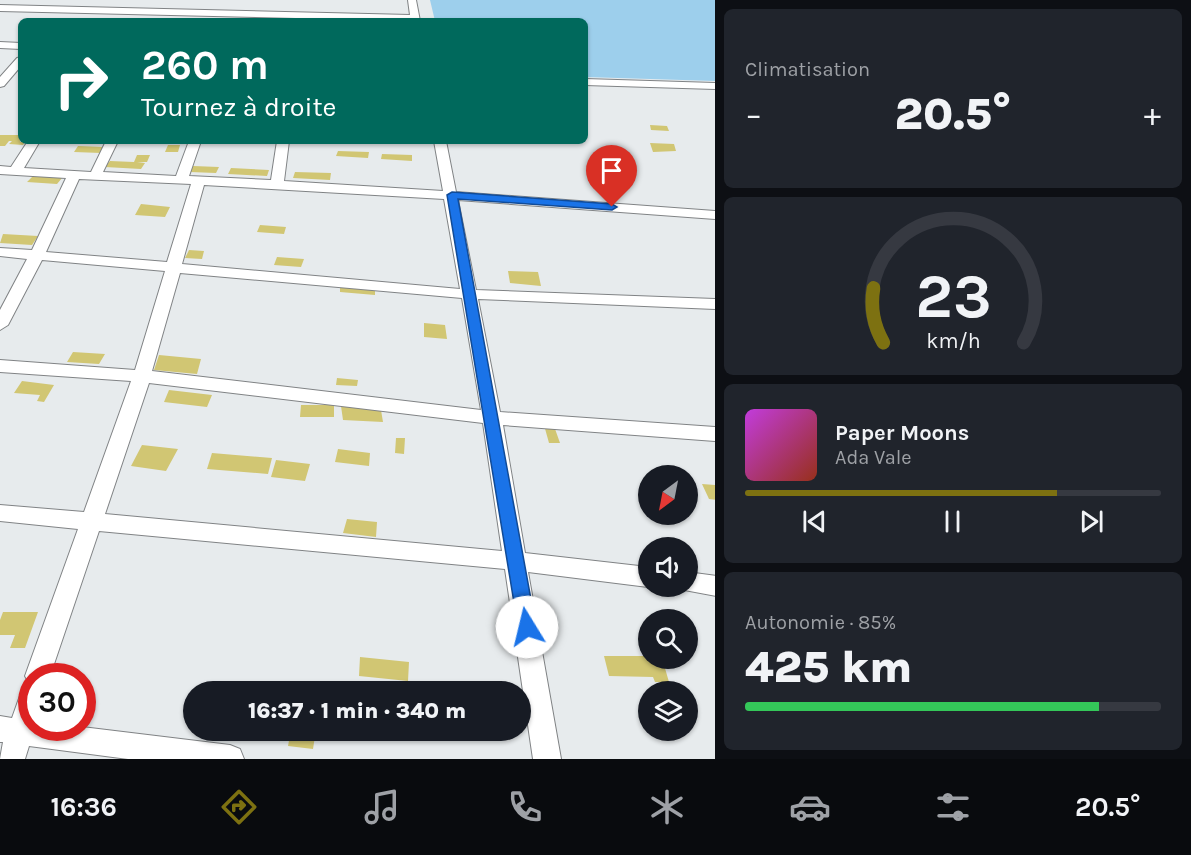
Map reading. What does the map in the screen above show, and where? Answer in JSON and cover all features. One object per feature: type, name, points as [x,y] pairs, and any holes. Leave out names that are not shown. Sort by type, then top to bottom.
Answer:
[{"type":"street","points":[[2,10],[14,0]]},
{"type":"street","points":[[56,18],[72,0]]},
{"type":"street","points":[[117,18],[128,0]]},
{"type":"street","points":[[174,18],[183,0]]},
{"type":"street","points":[[412,0],[415,18]]},
{"type":"street","points":[[236,17],[240,2]]},
{"type":"street","points":[[2,10],[178,11],[236,17],[326,18]]},
{"type":"street","points":[[0,45],[18,46]]},
{"type":"street","points":[[0,84],[18,63]]},
{"type":"street","points":[[588,82],[715,86]]},
{"type":"street","points":[[15,171],[32,144]]},
{"type":"street","points":[[95,176],[111,144]]},
{"type":"street","points":[[43,663],[142,376],[174,266],[195,144]]},
{"type":"street","points":[[277,184],[283,144]]},
{"type":"street","points":[[441,144],[492,418],[548,759]]},
{"type":"street","points":[[0,170],[277,184],[715,215]]},
{"type":"street","points":[[0,326],[37,255],[74,175]]},
{"type":"street","points":[[0,252],[468,294],[715,304]]},
{"type":"street","points":[[0,366],[142,376],[492,418],[715,434]]},
{"type":"street","points":[[0,513],[516,561],[638,577]]},
{"type":"street","points":[[698,584],[715,586]]},
{"type":"street","points":[[11,759],[10,730],[230,759]]},
{"type":"shaded area","points":[[430,0],[715,0],[715,81],[588,77],[588,18],[434,18]]},
{"type":"building","points":[[650,125],[667,126],[669,131],[651,130]]},
{"type":"building","points":[[0,135],[18,135],[18,144],[24,144],[23,145],[9,144],[12,141],[9,141],[5,146],[0,146]]},
{"type":"building","points":[[650,143],[674,144],[676,151],[653,152]]},
{"type":"building","points":[[168,145],[180,145],[178,152],[165,152]]},
{"type":"building","points":[[78,146],[104,147],[101,153],[74,152]]},
{"type":"building","points":[[338,151],[369,152],[368,158],[336,156]]},
{"type":"building","points":[[382,154],[412,155],[412,161],[381,159]]},
{"type":"building","points":[[137,155],[150,155],[147,162],[137,162],[145,163],[141,169],[105,167],[110,161],[134,162]]},
{"type":"building","points":[[193,166],[219,167],[216,173],[190,172]]},
{"type":"building","points":[[231,168],[269,170],[267,176],[228,174]]},
{"type":"building","points":[[295,172],[331,173],[330,180],[293,178]]},
{"type":"building","points":[[33,176],[62,178],[57,184],[27,182]]},
{"type":"building","points":[[141,204],[170,207],[165,217],[135,215]]},
{"type":"building","points":[[260,225],[286,227],[284,234],[257,232]]},
{"type":"building","points":[[3,234],[38,236],[32,245],[0,243]]},
{"type":"building","points":[[189,250],[204,251],[202,259],[185,258]]},
{"type":"building","points":[[277,257],[304,259],[301,267],[274,265]]},
{"type":"building","points":[[508,271],[538,272],[541,286],[510,283]]},
{"type":"building","points":[[340,285],[375,286],[375,295],[340,292]]},
{"type":"building","points":[[424,323],[445,325],[447,339],[424,337]]},
{"type":"building","points":[[73,352],[105,354],[99,364],[67,362]]},
{"type":"building","points":[[159,355],[201,359],[197,374],[154,370]]},
{"type":"building","points":[[337,378],[358,380],[357,386],[336,385]]},
{"type":"building","points":[[22,381],[54,385],[44,402],[37,401],[40,395],[14,393]]},
{"type":"building","points":[[169,390],[212,395],[207,407],[164,402]]},
{"type":"building","points":[[301,405],[334,405],[334,417],[300,417]]},
{"type":"building","points":[[341,406],[381,410],[383,422],[343,420]]},
{"type":"building","points":[[544,425],[554,426],[560,443],[549,443]]},
{"type":"building","points":[[396,438],[405,438],[404,454],[395,453]]},
{"type":"building","points":[[142,445],[178,449],[166,471],[131,466]]},
{"type":"building","points":[[338,449],[370,453],[369,466],[335,462]]},
{"type":"building","points":[[212,453],[272,458],[268,474],[207,469]]},
{"type":"building","points":[[276,460],[310,464],[305,481],[271,477]]},
{"type":"building","points":[[702,484],[715,485],[715,500],[709,499]]},
{"type":"building","points":[[347,519],[377,522],[376,537],[343,533]]},
{"type":"building","points":[[3,612],[38,612],[25,648],[10,648],[15,635],[0,635],[0,620]]},
{"type":"building","points":[[604,656],[638,656],[638,669],[665,669],[669,681],[655,681],[653,677],[609,676]]},
{"type":"building","points":[[360,657],[409,662],[408,681],[359,676]]},
{"type":"building","points":[[289,741],[314,741],[313,749],[288,746]]},
{"type":"route","points":[[527,627],[452,195],[612,207]]}]
